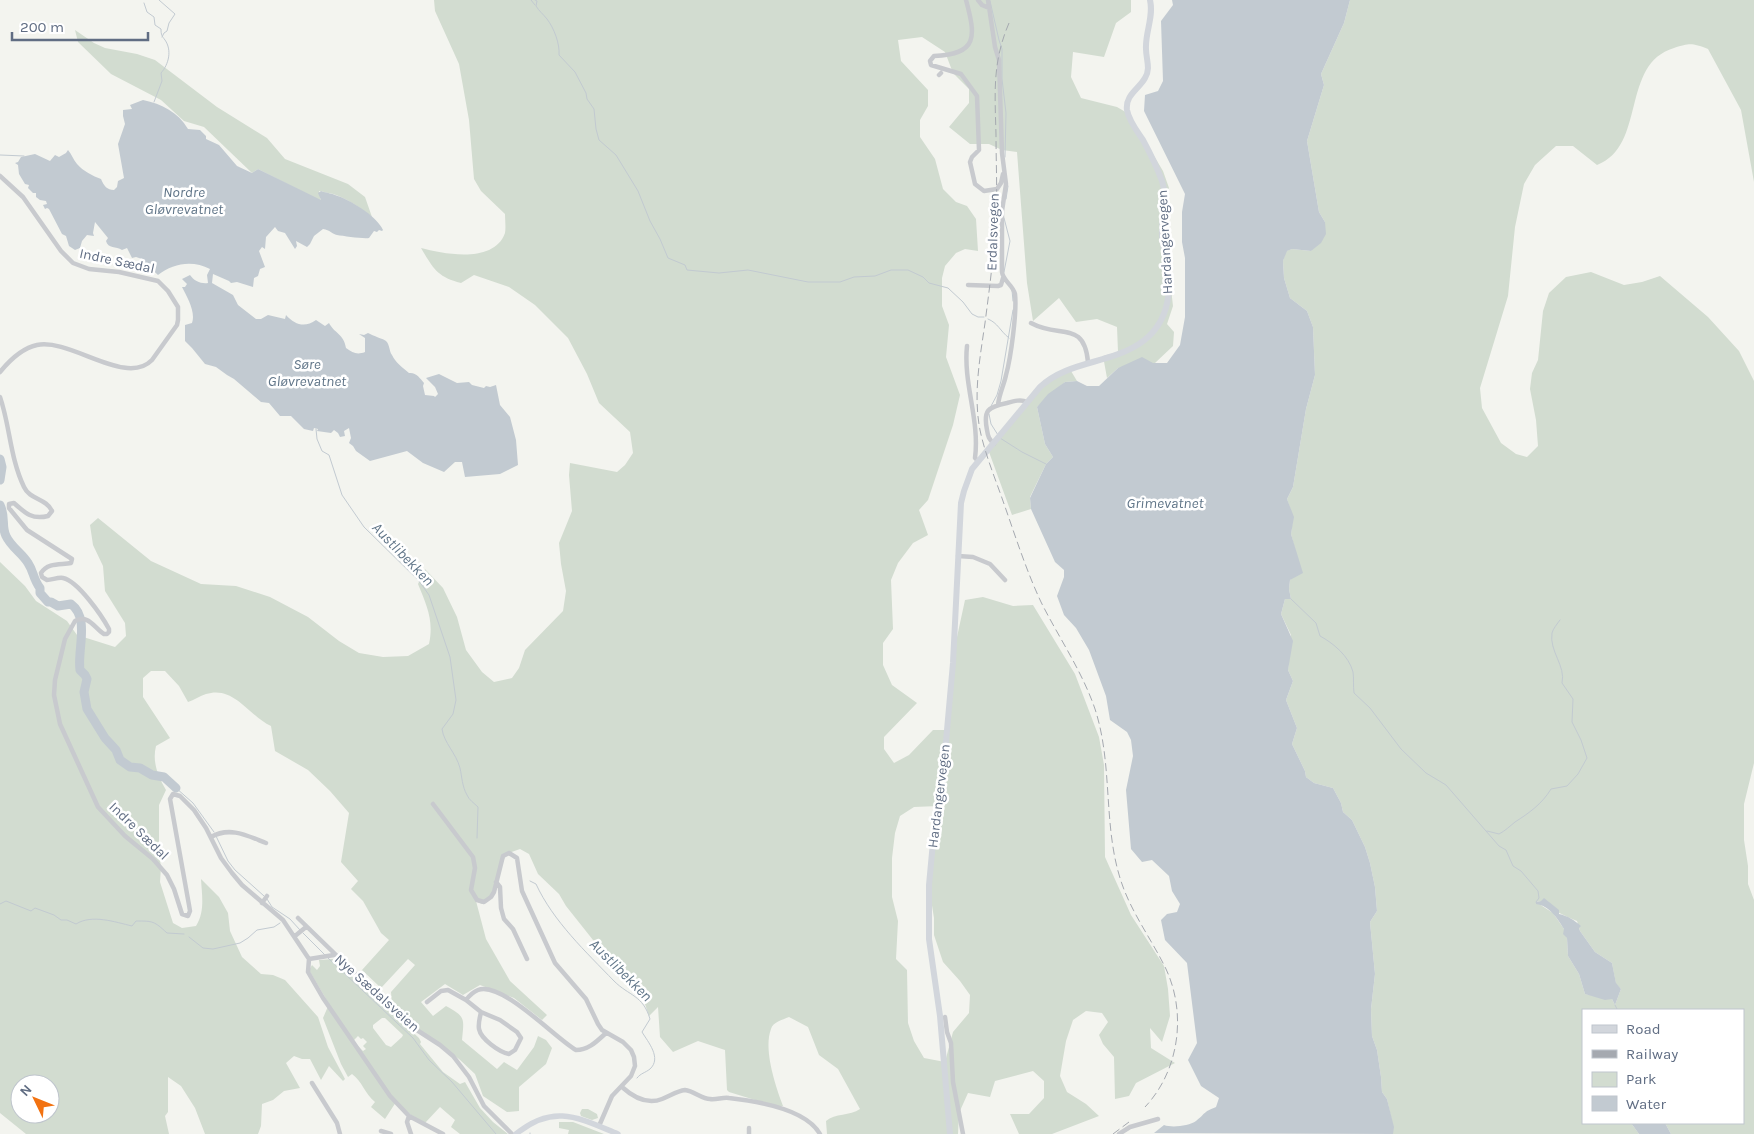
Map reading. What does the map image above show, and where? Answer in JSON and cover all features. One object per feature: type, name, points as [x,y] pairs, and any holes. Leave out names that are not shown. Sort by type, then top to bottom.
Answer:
[{"type":"main road","name":"Hardangervegen","points":[[950,1134],[940,1016],[929,939],[929,885],[943,775],[953,664],[960,515],[964,491],[972,469],[978,461],[1040,387],[1051,377],[1066,369],[1121,352],[1144,341],[1158,327],[1164,314],[1168,298],[1169,275],[1162,229],[1165,202],[1164,188],[1151,154],[1131,120],[1127,106],[1132,94],[1148,73],[1146,44],[1151,16],[1150,0]]},
{"type":"main road","points":[[516,1134],[530,1125],[552,1117],[574,1116],[618,1134]]},
{"type":"street","name":"Erdalsvegen","points":[[966,0],[973,31],[971,43],[966,48],[949,55],[934,56],[930,61],[931,65],[961,74],[977,96],[979,150],[970,162],[975,184],[984,191],[997,189],[1000,186],[1004,173]]},
{"type":"street","points":[[978,0],[982,5],[989,8]]},
{"type":"street","name":"Erdalsvegen","points":[[988,0],[999,60],[1006,184],[1002,211],[1001,268],[1003,278],[1014,291],[1015,313],[1007,373],[993,407],[985,415],[984,421],[987,437],[998,439]]},
{"type":"street","name":"Indre Sædal","points":[[0,176],[23,197],[67,259],[82,267],[119,272],[160,282],[175,299],[179,314],[177,325],[152,360],[141,368],[121,368],[64,348],[42,344],[22,351],[0,372]]},
{"type":"street","points":[[968,285],[998,286],[1001,285],[1003,278]]},
{"type":"street","points":[[1031,323],[1047,330],[1067,332],[1079,336],[1084,343],[1088,362]]},
{"type":"street","points":[[967,346],[965,363],[975,418],[976,458],[978,461]]},
{"type":"street","name":"Indre Sædal","points":[[0,397],[17,467],[24,487],[31,496],[47,504],[52,511],[48,516],[37,518],[27,514],[14,503],[9,504],[9,508],[27,530],[72,559],[69,564],[47,567],[41,573],[42,577],[47,580],[62,578],[68,580],[96,610],[109,629],[109,632],[106,634],[101,632],[90,621],[81,619],[75,621],[65,639],[55,680],[54,695],[60,724],[98,807],[125,836],[153,859],[168,875],[182,914],[188,916],[190,911],[170,800],[171,795],[177,794],[187,803],[214,836],[221,858],[242,885],[264,899],[283,920],[301,931],[302,951],[309,959],[308,972],[323,998],[397,1106],[409,1116],[443,1134]]},
{"type":"street","points":[[993,407],[1019,400],[1027,402]]},
{"type":"street","points":[[958,556],[972,557],[990,564],[1005,580]]},
{"type":"street","points":[[433,804],[473,857],[475,868],[471,890],[474,898],[480,902],[488,900],[494,892],[503,856],[513,854],[518,860],[522,891],[555,963],[586,999],[598,1024],[606,1033],[623,1042],[631,1050],[634,1057],[634,1071],[628,1081],[609,1100],[599,1126]]},
{"type":"street","points":[[214,836],[235,832],[266,843]]},
{"type":"street","points":[[496,882],[500,887],[501,908],[504,919],[513,929],[527,959]]},
{"type":"street","name":"Nye Sædalsveien","points":[[298,918],[301,931],[332,955],[406,1023],[454,1056],[464,1068],[484,1106],[512,1134]]},
{"type":"street","points":[[309,959],[332,955]]},
{"type":"street","points":[[466,1000],[476,990],[483,989],[510,999],[576,1050],[590,1046],[606,1033]]},
{"type":"street","points":[[428,1002],[445,990],[466,1000],[481,1012],[500,1020],[520,1035],[521,1041],[512,1053],[502,1052],[481,1033],[479,1024],[481,1012]]},
{"type":"street","points":[[945,1016],[952,1048],[953,1082],[963,1134]]},
{"type":"street","points":[[943,1049],[952,1048]]},
{"type":"street","points":[[312,1083],[337,1124],[340,1134]]},
{"type":"street","points":[[622,1087],[632,1095],[654,1102],[685,1090],[708,1099],[730,1098],[781,1109],[796,1114],[820,1134]]},
{"type":"street","points":[[409,1116],[407,1122],[411,1134]]},
{"type":"street","points":[[1119,1134],[1130,1127],[1158,1119]]},
{"type":"street","points":[[749,1128],[749,1134]]},
{"type":"street","points":[[381,1132],[390,1134]]},
{"type":"green space","points":[[434,0],[1131,0],[1131,12],[1116,23],[1104,57],[1073,52],[1071,77],[1081,98],[1117,107],[1129,114],[1163,171],[1169,188],[1166,244],[1173,306],[1167,324],[1174,332],[1173,346],[1155,363],[1118,368],[1107,378],[1103,356],[1118,352],[1117,327],[1097,319],[1076,322],[1059,298],[1033,321],[1027,283],[1017,152],[1002,150],[989,144],[970,144],[949,127],[969,103],[969,89],[953,73],[945,52],[922,37],[898,40],[901,61],[928,90],[928,106],[920,120],[920,137],[935,159],[943,189],[956,202],[967,206],[976,219],[978,251],[965,249],[956,253],[945,266],[942,278],[942,306],[949,325],[946,357],[960,395],[953,425],[928,500],[919,510],[928,535],[913,543],[898,563],[891,580],[893,629],[883,643],[883,665],[892,685],[917,703],[884,737],[884,749],[894,763],[909,755],[933,730],[947,730],[957,637],[965,600],[983,597],[1013,606],[1033,605],[1075,674],[1099,737],[1104,765],[1105,857],[1131,915],[1164,966],[1168,989],[1170,1016],[1162,1042],[1150,1028],[1151,1048],[1175,1063],[1136,1083],[1129,1096],[1115,1099],[1114,1057],[1103,1044],[1099,1035],[1108,1022],[1102,1013],[1086,1011],[1073,1020],[1066,1041],[1060,1076],[1067,1092],[1086,1104],[1099,1116],[1052,1134],[1019,1134],[1010,1114],[1029,1114],[1044,1098],[1044,1081],[1033,1071],[995,1081],[990,1097],[968,1093],[959,1113],[958,1134],[827,1134],[826,1121],[860,1109],[838,1069],[819,1055],[808,1027],[789,1017],[778,1021],[774,1025],[769,1038],[771,1068],[783,1106],[775,1106],[729,1092],[727,1090],[725,1050],[698,1041],[673,1052],[660,1037],[658,1007],[649,1016],[643,998],[593,940],[566,906],[559,894],[538,874],[529,854],[520,849],[506,854],[490,898],[482,904],[476,901],[486,939],[510,981],[547,1015],[542,1020],[514,998],[480,985],[463,995],[445,984],[421,1002],[433,1016],[446,1006],[457,1013],[463,1022],[462,1040],[497,1069],[504,1062],[517,1070],[534,1047],[538,1036],[546,1040],[552,1048],[546,1064],[519,1087],[519,1111],[507,1112],[483,1096],[475,1074],[459,1059],[397,1013],[392,1004],[391,992],[415,965],[408,959],[381,988],[362,970],[389,940],[381,933],[363,901],[351,889],[358,881],[341,862],[349,813],[308,770],[275,751],[271,726],[241,703],[225,694],[216,692],[206,694],[188,702],[179,686],[165,671],[151,671],[143,678],[143,697],[170,738],[156,746],[155,763],[166,790],[159,805],[160,882],[173,923],[182,928],[196,926],[202,909],[201,879],[219,897],[228,913],[230,931],[242,957],[261,974],[273,975],[285,980],[318,1017],[328,1047],[345,1079],[343,1081],[329,1066],[321,1080],[310,1059],[294,1056],[286,1063],[300,1088],[284,1091],[273,1100],[262,1104],[261,1126],[258,1134],[205,1134],[195,1108],[181,1086],[168,1077],[168,1112],[165,1116],[169,1134],[26,1134],[14,1124],[60,1124],[60,1074],[10,1074],[10,1121],[0,1113],[0,562],[25,586],[36,601],[67,621],[77,635],[115,647],[126,636],[125,623],[105,591],[103,566],[93,545],[90,525],[98,518],[151,561],[201,584],[236,586],[270,597],[308,617],[339,641],[359,653],[383,657],[408,656],[429,644],[430,621],[418,584],[425,569],[443,588],[457,617],[466,650],[482,672],[494,682],[512,678],[519,668],[525,650],[563,611],[566,591],[559,543],[572,511],[570,463],[617,472],[625,465],[633,453],[630,432],[599,403],[587,374],[568,338],[535,305],[509,287],[474,275],[461,283],[446,278],[437,271],[421,248],[442,253],[480,253],[499,243],[505,233],[505,214],[481,191],[474,179],[469,120],[459,64],[435,11]],"holes":[[[938,806],[930,893],[934,918],[934,935],[943,962],[970,995],[969,1013],[953,1032],[945,1062],[924,1058],[914,1041],[908,1023],[907,970],[896,959],[898,921],[892,897],[892,858],[895,833],[900,816],[914,807]]]},
{"type":"green space","points":[[1350,0],[1754,0],[1754,182],[1741,110],[1708,49],[1688,45],[1674,48],[1657,57],[1646,70],[1623,141],[1612,155],[1597,165],[1573,146],[1556,146],[1535,165],[1524,184],[1515,227],[1508,296],[1480,388],[1482,408],[1501,443],[1516,454],[1527,457],[1538,446],[1536,420],[1530,389],[1532,373],[1538,360],[1543,311],[1549,293],[1566,277],[1591,272],[1624,285],[1660,276],[1708,317],[1739,351],[1754,381],[1754,763],[1744,804],[1744,840],[1748,866],[1748,884],[1754,900],[1754,1134],[1671,1134],[1666,1124],[1744,1124],[1744,1009],[1582,1009],[1582,1124],[1632,1124],[1639,1134],[1393,1134],[1387,1099],[1382,1092],[1377,1050],[1372,1036],[1371,1009],[1375,974],[1370,922],[1377,911],[1370,863],[1365,847],[1352,820],[1343,812],[1341,803],[1333,788],[1314,783],[1306,777],[1292,744],[1297,728],[1286,700],[1293,681],[1288,670],[1291,635],[1281,614],[1285,599],[1291,599],[1289,589],[1290,580],[1294,576],[1296,553],[1291,534],[1293,517],[1287,499],[1293,487],[1306,409],[1315,375],[1313,327],[1307,311],[1290,298],[1284,278],[1283,261],[1286,251],[1292,249],[1311,251],[1325,222],[1319,212],[1307,141],[1324,85],[1321,74],[1344,23]],"holes":[[[1541,901],[1577,921],[1580,931],[1595,952],[1612,963],[1616,984],[1621,989],[1615,1005],[1612,999],[1585,994],[1579,974],[1568,956],[1567,938],[1564,929],[1553,913],[1536,902]]]},
{"type":"green space","points":[[75,30],[105,48],[137,54],[155,60],[217,107],[267,138],[285,159],[348,184],[365,197],[372,217],[346,199],[336,195],[319,191],[321,201],[258,169],[252,173],[204,127],[184,121],[161,100],[111,74],[78,42]]},
{"type":"green space","points":[[1071,371],[1077,381],[1065,382],[1037,407],[1045,444],[1053,457],[1046,464],[1030,497],[1031,509],[1012,515],[989,452],[1041,389],[1055,378]]},
{"type":"green space","points":[[333,959],[419,1038],[420,1044],[443,1072],[460,1084],[465,1082],[480,1108],[508,1134],[460,1134],[451,1127],[455,1120],[440,1107],[425,1123],[411,1115],[396,1102],[385,1119],[371,1107],[375,1102],[352,1074],[348,1077],[323,1018],[329,1004],[309,970],[312,965],[317,970],[320,966],[319,960]],"holes":[[[382,1018],[385,1018],[403,1035],[391,1047],[386,1045],[373,1028],[373,1025]],[[358,1036],[367,1042],[363,1046],[366,1049],[363,1051],[353,1041]]]},
{"type":"green space","points":[[582,1109],[588,1109],[597,1114],[598,1118],[592,1120],[581,1116]]},
{"type":"green space","points":[[559,1122],[573,1122],[604,1134],[568,1134],[569,1130],[559,1128]]},
{"type":"water","name":"Grimevatnet","points":[[1172,0],[1350,0],[1344,23],[1321,74],[1324,85],[1307,141],[1319,212],[1325,222],[1326,234],[1321,243],[1311,251],[1292,249],[1287,251],[1283,261],[1284,278],[1290,298],[1307,311],[1313,327],[1315,375],[1306,409],[1293,487],[1287,499],[1294,517],[1291,534],[1303,573],[1290,580],[1291,599],[1285,599],[1281,614],[1293,641],[1288,670],[1293,681],[1286,700],[1297,728],[1292,744],[1306,777],[1314,783],[1333,788],[1341,803],[1343,812],[1352,820],[1365,847],[1370,863],[1377,911],[1370,922],[1375,974],[1371,1009],[1372,1036],[1377,1050],[1382,1092],[1387,1099],[1394,1127],[1393,1134],[1154,1133],[1164,1125],[1176,1126],[1193,1123],[1216,1107],[1219,1098],[1201,1086],[1188,1060],[1197,1043],[1187,963],[1165,940],[1161,920],[1167,914],[1177,912],[1180,904],[1172,891],[1169,876],[1152,860],[1142,862],[1131,849],[1126,790],[1133,756],[1131,740],[1127,732],[1110,720],[1106,696],[1089,650],[1076,628],[1064,615],[1057,596],[1064,577],[1064,570],[1055,562],[1031,509],[1030,498],[1046,464],[1053,457],[1045,444],[1037,407],[1048,394],[1065,382],[1077,381],[1087,386],[1099,386],[1118,368],[1142,357],[1153,363],[1167,363],[1180,345],[1185,317],[1185,258],[1182,242],[1182,212],[1185,194],[1144,111],[1145,95],[1158,91],[1163,81],[1161,21],[1173,5]]},
{"type":"water","points":[[143,100],[157,104],[174,113],[188,129],[200,130],[206,136],[206,139],[219,145],[237,166],[252,173],[258,169],[321,200],[318,193],[321,191],[341,197],[369,214],[383,230],[374,231],[369,238],[366,238],[337,235],[323,229],[314,236],[307,247],[296,241],[297,246],[295,249],[285,233],[278,231],[275,227],[266,237],[265,249],[262,247],[259,251],[265,267],[260,269],[258,276],[254,278],[253,287],[237,282],[231,283],[213,274],[212,283],[233,295],[238,305],[256,319],[261,319],[268,315],[285,319],[286,315],[293,321],[304,325],[316,320],[325,326],[329,323],[341,337],[346,348],[355,353],[365,352],[365,338],[359,334],[364,335],[368,333],[385,340],[393,358],[409,373],[414,373],[418,376],[424,383],[425,395],[435,397],[438,394],[435,387],[426,378],[439,374],[457,383],[469,382],[472,385],[484,388],[496,385],[500,405],[510,417],[516,440],[518,465],[500,474],[465,477],[462,462],[455,462],[444,472],[423,463],[407,451],[370,461],[356,451],[349,443],[351,438],[349,428],[344,431],[345,436],[340,437],[334,430],[331,433],[317,431],[318,429],[314,428],[313,431],[304,429],[291,416],[280,416],[269,403],[261,402],[234,379],[216,367],[205,364],[185,341],[185,325],[192,323],[193,314],[182,287],[185,287],[187,284],[182,279],[190,275],[198,282],[208,283],[207,275],[210,269],[197,264],[183,264],[170,268],[158,275],[145,263],[145,260],[136,257],[132,258],[127,248],[122,250],[107,244],[108,238],[95,222],[94,236],[87,235],[82,241],[80,248],[75,250],[69,246],[66,236],[62,234],[49,209],[45,209],[43,205],[47,204],[46,201],[40,200],[36,197],[36,193],[33,193],[28,188],[29,185],[25,184],[19,174],[18,165],[15,163],[21,157],[35,154],[50,161],[55,155],[59,157],[68,150],[79,167],[101,179],[105,186],[114,190],[117,187],[118,181],[124,178],[118,144],[125,124],[123,110],[132,109],[130,105]]},
{"type":"water","points":[[1544,898],[1559,910],[1559,914],[1571,918],[1581,926],[1579,928],[1580,931],[1595,952],[1612,963],[1616,983],[1621,989],[1615,1005],[1612,999],[1605,1000],[1585,994],[1579,974],[1568,956],[1567,938],[1563,934],[1564,929],[1549,910],[1536,904],[1536,902]]},
{"type":"water","points":[[1632,1124],[1666,1124],[1671,1134],[1639,1134]]},
{"type":"waterway","points":[[159,0],[175,14],[162,37]]},
{"type":"waterway","points":[[531,0],[535,5]]},
{"type":"waterway","points":[[535,0],[537,1],[536,6],[554,31],[559,46],[559,55],[575,72],[586,93],[587,99],[594,109],[599,140],[616,155],[638,191],[668,258],[685,265],[687,270],[719,273],[748,270],[808,282],[840,282],[854,277],[875,276],[891,270],[908,270],[923,277],[929,283],[948,288],[963,302],[972,314],[984,317]]},
{"type":"waterway","points":[[990,1],[1002,49],[1002,79],[1006,113],[1005,157]]},
{"type":"waterway","points":[[144,3],[147,12],[154,17],[155,25],[161,29],[169,52],[168,61],[161,73],[162,81],[154,102]]},
{"type":"waterway","points":[[0,155],[24,156]]},
{"type":"waterway","points":[[1006,199],[1008,186]]},
{"type":"waterway","points":[[1004,218],[1010,241],[1004,272]]},
{"type":"waterway","points":[[1012,290],[1013,301]]},
{"type":"waterway","points":[[990,408],[997,395],[1001,381],[1013,310]]},
{"type":"waterway","points":[[988,319],[1009,338]]},
{"type":"waterway","points":[[989,414],[991,424],[998,435]]},
{"type":"waterway","name":"Austlibekken","points":[[316,429],[317,439],[322,451],[329,455],[342,495],[364,527],[419,581],[429,595],[450,657],[456,700],[453,714],[442,729],[460,768],[465,792],[478,807],[477,838]]},
{"type":"waterway","points":[[1000,438],[1046,464]]},
{"type":"waterway","points":[[0,459],[2,467],[0,480]]},
{"type":"waterway","points":[[0,505],[6,536],[28,563],[40,588],[40,593],[48,602],[58,606],[71,604],[77,610],[80,617],[82,635],[80,670],[87,679],[84,692],[87,709],[105,738],[116,750],[120,760],[130,767],[140,768],[152,775],[164,777],[176,788]]},
{"type":"waterway","points":[[1291,599],[1316,623],[1320,636],[1330,642],[1344,655],[1353,672],[1354,693],[1370,708],[1401,749],[1426,773],[1446,785],[1499,846],[1506,850],[1513,866],[1521,871],[1538,891],[1539,898],[1536,902]]},
{"type":"waterway","points":[[1487,831],[1501,833],[1535,808],[1551,789],[1567,786],[1578,774],[1587,758],[1572,722],[1573,699],[1562,683],[1562,671],[1553,646],[1552,633],[1560,620]]},
{"type":"waterway","points":[[176,788],[193,803],[214,832]]},
{"type":"waterway","points":[[216,836],[228,861],[235,870],[264,896]]},
{"type":"waterway","name":"Austlibekken","points":[[530,881],[536,884],[551,911],[581,947],[614,981],[644,1005],[650,1019],[642,1032],[653,1050],[655,1060],[650,1069],[637,1078]]},
{"type":"waterway","points":[[267,899],[272,907],[290,919],[300,930]]},
{"type":"waterway","points":[[0,904],[6,901],[31,911],[35,908],[54,915],[61,920],[67,920],[76,924],[96,919],[132,926],[136,921],[146,921],[153,922],[167,933],[184,934]]},
{"type":"waterway","points":[[189,937],[203,948],[213,949],[240,943],[257,930],[274,927],[280,923]]},
{"type":"waterway","points":[[303,933],[325,955]]},
{"type":"waterway","points":[[328,958],[413,1038],[429,1060],[452,1082],[496,1134]]},
{"type":"waterway","points":[[1615,1005],[1617,1009]]},
{"type":"railway","points":[[1009,23],[997,65],[995,105],[996,220],[991,277],[978,376],[978,417],[987,457],[1030,578],[1084,681],[1095,709],[1101,730],[1111,836],[1120,878],[1129,902],[1166,969],[1173,986],[1178,1023],[1172,1059],[1166,1077],[1157,1093],[1145,1107]]},
{"type":"railway","points":[[1113,1134],[1129,1122]]},
{"type":"water label","name":"Nordre Gløvrevatnet","points":[[184,200]]},
{"type":"water label","name":"Søre Gløvrevatnet","points":[[307,372]]}]
